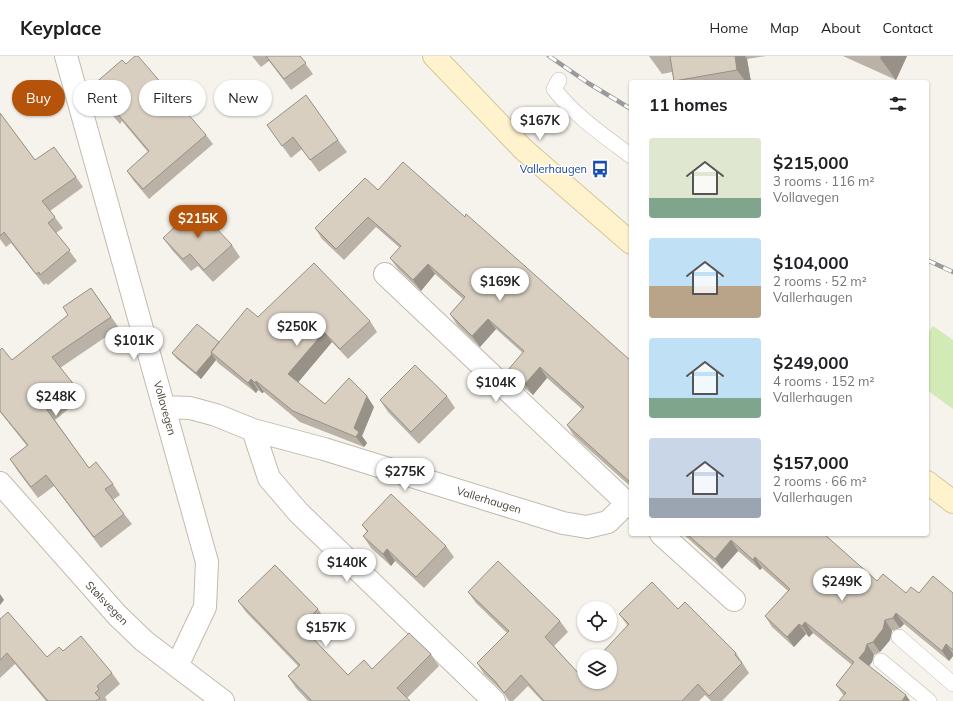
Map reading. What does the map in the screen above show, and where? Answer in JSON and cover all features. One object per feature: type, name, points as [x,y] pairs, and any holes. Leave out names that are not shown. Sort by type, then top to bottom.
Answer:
[{"type":"main road","points":[[434,56],[524,149],[629,241]]},
{"type":"main road","points":[[929,484],[953,502]]},
{"type":"street","name":"Vollavegen","points":[[66,56],[165,406],[207,562],[205,607],[177,666]]},
{"type":"street","name":"Vallerhaugen","points":[[165,406],[190,408],[216,415],[253,430],[324,449],[563,523],[587,527],[608,522],[629,505],[385,274]]},
{"type":"street","points":[[253,430],[269,478],[298,512],[494,701]]},
{"type":"street","name":"Stølsvegen","points":[[2,489],[116,615],[144,641],[223,701]]},
{"type":"street","points":[[663,536],[734,600]]},
{"type":"lane","points":[[559,80],[554,89],[563,101],[582,120],[629,155]]},
{"type":"lane","points":[[899,636],[953,684]]},
{"type":"lane","points":[[881,661],[929,701]]},
{"type":"green space","points":[[933,326],[953,340],[953,409],[929,391],[929,331]]},
{"type":"building","points":[[135,56],[138,56],[159,80],[139,80],[139,116],[190,116],[206,135],[143,189],[127,171],[149,151],[119,116],[131,116],[131,80],[99,80],[122,60],[126,64]]},
{"type":"building","points":[[266,56],[300,56],[306,63],[284,79]]},
{"type":"building","points":[[670,56],[735,56],[737,70],[674,80]]},
{"type":"building","points":[[306,95],[338,140],[310,160],[293,137],[282,146],[267,125]]},
{"type":"building","points":[[0,113],[35,160],[54,147],[76,177],[42,201],[55,217],[48,223],[70,250],[40,275],[39,272],[36,274],[4,232],[0,236]]},
{"type":"building","points":[[403,162],[465,217],[466,214],[629,359],[629,481],[567,425],[584,407],[540,367],[525,384],[508,370],[524,351],[488,319],[472,336],[450,314],[465,297],[428,264],[413,280],[390,258],[401,246],[368,217],[336,249],[315,228],[365,178],[378,190]]},
{"type":"building","points":[[196,207],[232,245],[204,270],[190,254],[183,259],[163,238]]},
{"type":"building","points":[[314,263],[370,321],[340,349],[324,332],[288,374],[325,404],[349,378],[367,396],[354,428],[359,432],[356,437],[293,411],[256,381],[255,383],[251,379],[248,383],[211,352],[247,308],[258,317]]},
{"type":"building","points":[[91,288],[111,317],[52,357],[75,386],[47,410],[89,468],[96,462],[113,484],[105,489],[124,514],[94,537],[46,475],[31,487],[10,459],[28,445],[0,411],[0,350],[2,348],[12,360],[68,315],[63,307]]},
{"type":"building","points":[[197,324],[219,342],[211,352],[212,354],[196,373],[172,353]]},
{"type":"building","points":[[415,365],[447,396],[411,432],[380,400]]},
{"type":"building","points":[[391,494],[446,546],[416,577],[387,549],[383,554],[363,536],[368,531],[362,525]]},
{"type":"building","points":[[689,536],[826,536],[877,581],[883,574],[906,593],[911,587],[919,593],[933,576],[953,593],[953,650],[946,644],[942,651],[896,613],[893,618],[885,620],[883,629],[873,642],[867,644],[865,651],[859,658],[906,695],[902,701],[839,701],[846,693],[836,685],[854,662],[805,622],[802,626],[799,624],[787,637],[765,616],[790,589],[755,557],[753,560],[731,540],[715,559]]},
{"type":"building","points":[[498,561],[560,621],[545,637],[577,672],[577,689],[617,689],[617,649],[606,649],[613,641],[617,641],[617,637],[629,624],[619,614],[652,582],[678,609],[685,602],[736,653],[735,655],[742,663],[709,696],[698,684],[682,701],[544,701],[521,675],[504,693],[495,681],[477,663],[509,631],[468,592]]},
{"type":"building","points":[[275,565],[318,609],[301,626],[348,675],[364,660],[372,669],[409,633],[431,654],[397,688],[410,701],[312,701],[288,676],[300,665],[238,601]]},
{"type":"building","points":[[8,612],[47,657],[59,647],[63,651],[81,636],[112,673],[97,686],[99,689],[95,693],[100,698],[96,701],[48,701],[7,653],[0,660],[0,619]]},
{"type":"railway","points":[[549,56],[588,83],[629,108]]},
{"type":"railway","points":[[929,261],[953,272]]},
{"type":"place","name":"Vallerhaugen","points":[[600,169]]}]
